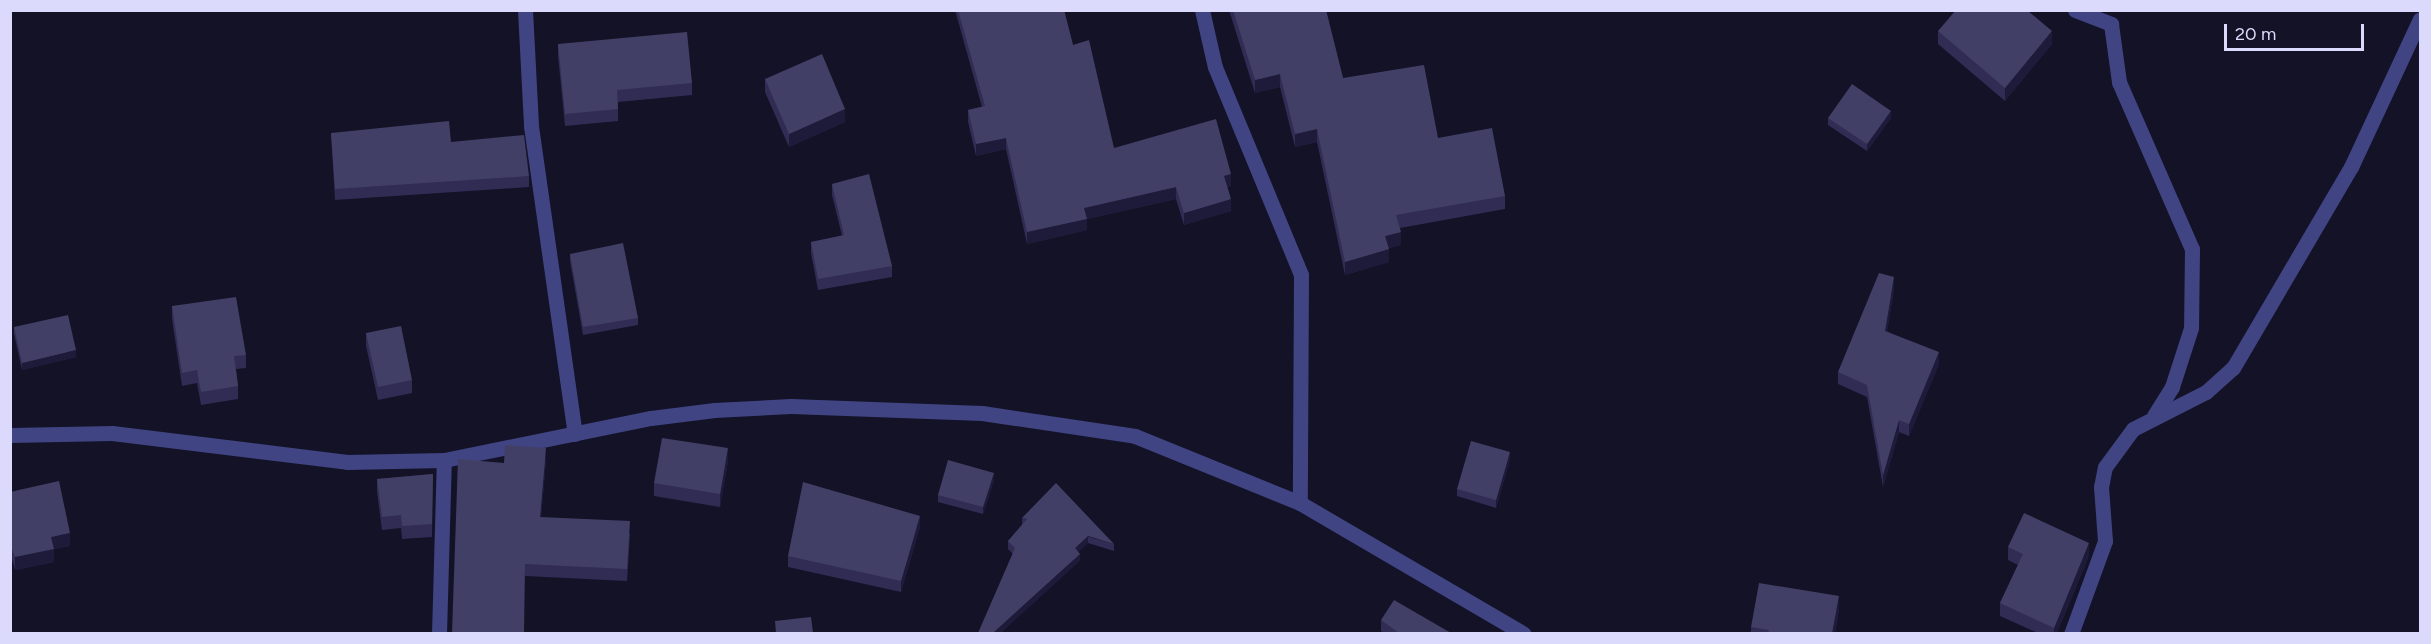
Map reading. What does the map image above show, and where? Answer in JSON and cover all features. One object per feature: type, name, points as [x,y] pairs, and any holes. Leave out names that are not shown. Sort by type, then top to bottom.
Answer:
[{"type":"street","points":[[525,10],[531,126],[575,434]]},
{"type":"street","points":[[1202,10],[1215,67],[1301,274],[1300,503]]},
{"type":"street","points":[[2075,10],[2111,24],[2119,82],[2192,249],[2191,328],[2172,387],[2154,416]]},
{"type":"street","points":[[2071,633],[2105,541],[2101,487],[2105,467],[2133,429],[2154,416],[2206,393],[2233,368],[2351,167],[2421,19]]},
{"type":"street","points":[[10,435],[112,433],[336,461],[444,460],[651,418],[780,407],[982,413],[1135,436],[1300,503],[1524,633]]},
{"type":"street","points":[[439,633],[444,460]]},
{"type":"building","points":[[958,10],[1064,10],[1073,45],[1089,40],[1114,148],[1216,119],[1231,174],[1224,176],[1231,199],[1184,213],[1176,187],[1084,208],[1087,219],[1027,232],[1006,138],[976,144],[968,110],[985,106]]},
{"type":"building","points":[[1233,10],[1326,10],[1343,78],[1424,65],[1438,138],[1492,128],[1505,196],[1396,215],[1401,232],[1385,236],[1389,249],[1345,262],[1317,129],[1295,134],[1280,74],[1255,80]]},
{"type":"building","points":[[1956,10],[2027,10],[2052,31],[2005,88],[1938,31]]},
{"type":"building","points":[[687,32],[692,83],[617,90],[618,109],[565,114],[558,44]]},
{"type":"building","points":[[822,54],[845,109],[789,134],[765,79]]},
{"type":"building","points":[[1852,84],[1891,111],[1867,144],[1828,118]]},
{"type":"building","points":[[449,121],[451,142],[524,135],[529,176],[335,189],[331,133]]},
{"type":"building","points":[[869,174],[892,266],[818,279],[811,242],[844,235],[832,184]]},
{"type":"building","points":[[623,243],[638,318],[583,327],[570,254]]},
{"type":"building","points":[[1879,273],[1894,277],[1885,331],[1939,352],[1909,424],[1899,420],[1883,475],[1867,385],[1838,372]]},
{"type":"building","points":[[236,297],[246,355],[234,356],[238,386],[201,392],[197,370],[182,373],[172,306]]},
{"type":"building","points":[[68,315],[76,350],[22,363],[14,327]]},
{"type":"building","points":[[401,326],[412,380],[378,387],[366,333]]},
{"type":"building","points":[[662,438],[728,448],[720,494],[654,483]]},
{"type":"building","points":[[1471,441],[1510,452],[1496,500],[1457,489]]},
{"type":"building","points":[[505,445],[546,448],[540,517],[630,521],[627,569],[525,564],[524,633],[452,633],[458,459],[504,463]]},
{"type":"building","points":[[948,460],[994,473],[983,507],[938,495]]},
{"type":"building","points":[[433,474],[432,524],[402,526],[401,515],[382,517],[377,479]]},
{"type":"building","points":[[59,481],[70,533],[51,537],[54,549],[15,557],[10,544],[10,492]]},
{"type":"building","points":[[803,482],[920,516],[901,581],[788,556]]},
{"type":"building","points":[[1056,483],[1114,544],[1088,536],[1075,548],[1080,554],[993,633],[978,633],[1015,548],[1008,541],[1027,519],[1022,518]]},
{"type":"building","points":[[2024,513],[2089,543],[2054,628],[2000,603],[2023,554],[2008,547]]},
{"type":"building","points":[[1759,583],[1839,596],[1832,633],[1768,633],[1769,630],[1751,627]]},
{"type":"building","points":[[1394,600],[1451,633],[1399,633],[1381,620]]},
{"type":"building","points":[[811,617],[813,633],[776,633],[775,621]]}]
